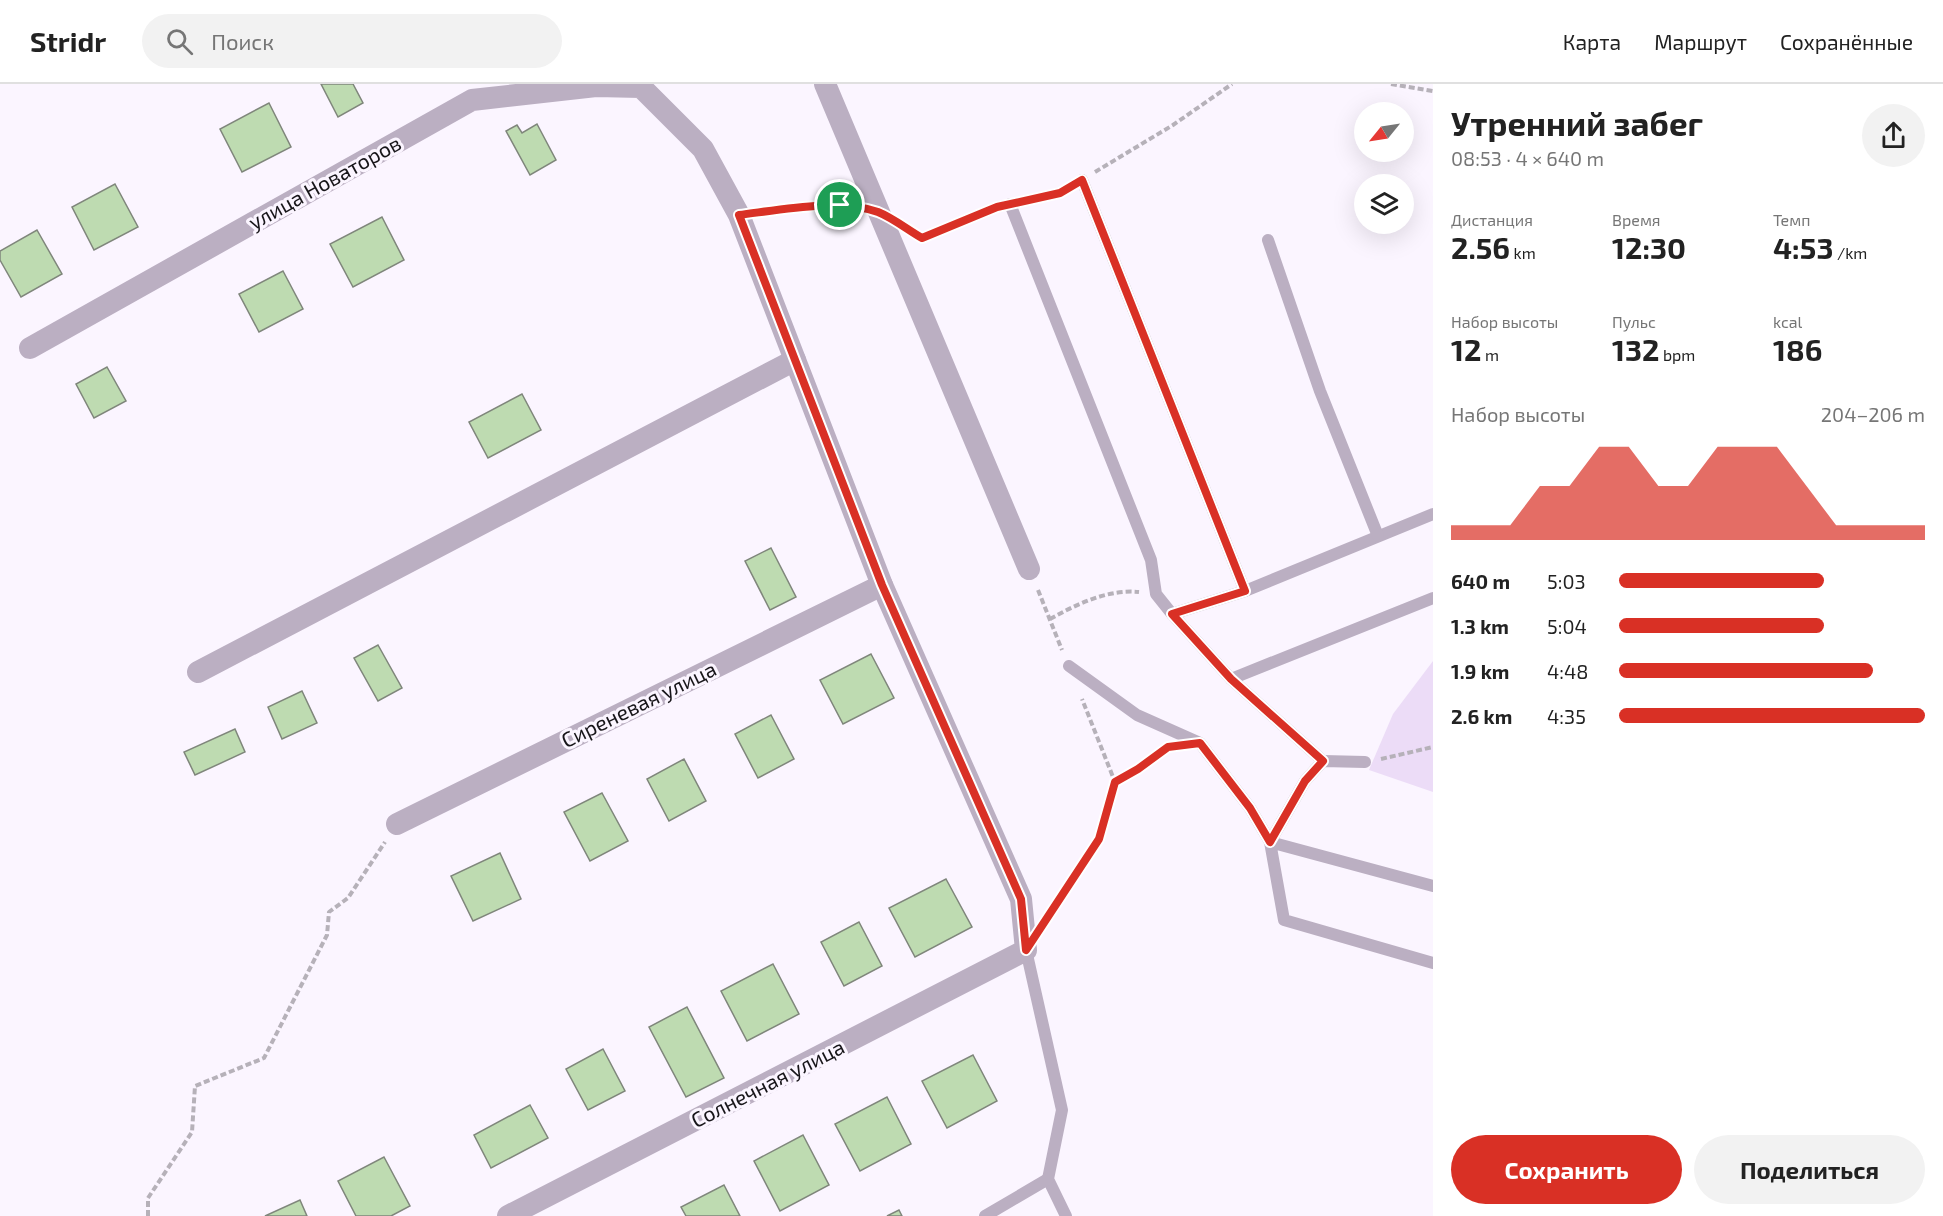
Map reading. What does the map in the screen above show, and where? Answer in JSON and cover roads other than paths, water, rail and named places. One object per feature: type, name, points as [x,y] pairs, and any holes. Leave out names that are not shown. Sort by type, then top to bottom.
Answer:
[{"type":"street","points":[[825,84],[1029,569]]},
{"type":"street","name":"улица Новаторов","points":[[30,348],[472,100],[596,86],[641,87],[703,149],[739,215],[795,360]]},
{"type":"street","points":[[198,672],[795,360],[882,585],[1021,899],[1026,950]]},
{"type":"street","name":"Сиреневая улица","points":[[397,824],[882,585]]},
{"type":"street","name":"Солнечная улица","points":[[508,1216],[1026,950]]},
{"type":"lane","points":[[1082,180],[1245,591]]},
{"type":"lane","points":[[1010,204],[1151,560],[1156,594],[1231,679],[1323,761],[1365,762]]},
{"type":"lane","points":[[1268,240],[1320,390],[1377,536]]},
{"type":"lane","points":[[1172,614],[1245,591],[1433,514]]},
{"type":"lane","points":[[1231,679],[1433,598]]},
{"type":"lane","points":[[1069,666],[1137,715],[1200,743],[1250,808],[1270,842],[1284,920],[1433,963]]},
{"type":"lane","points":[[1270,842],[1305,781],[1323,761]]},
{"type":"lane","points":[[1270,842],[1433,886]]},
{"type":"lane","points":[[1026,950],[1062,1110],[1048,1179],[1066,1216]]},
{"type":"lane","points":[[985,1216],[1048,1179]]}]
